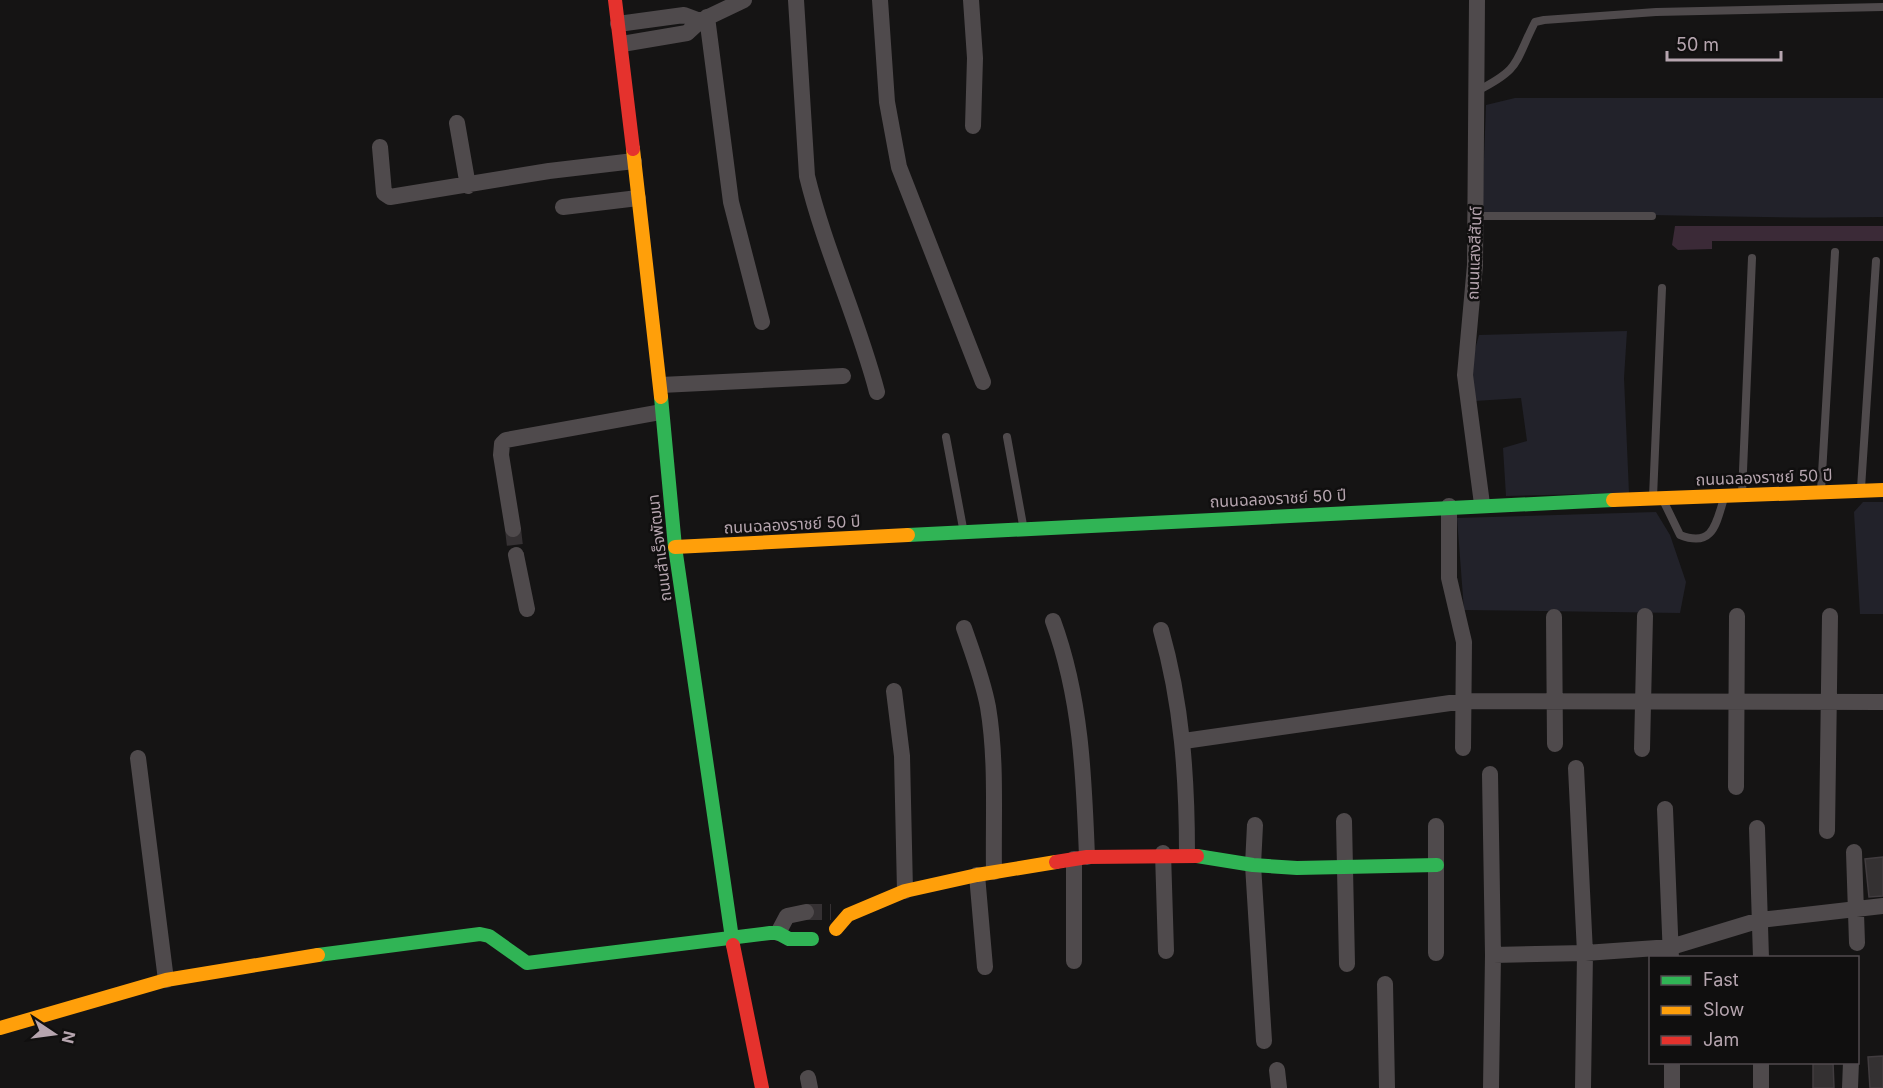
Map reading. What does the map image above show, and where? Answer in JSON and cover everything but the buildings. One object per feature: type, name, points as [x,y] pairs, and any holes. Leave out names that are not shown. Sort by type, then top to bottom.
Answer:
[{"type":"street","name":"ถนนสำเร็จพัฒนา","points":[[615,0],[661,385],[661,412],[675,547],[762,1088]]},
{"type":"street","points":[[621,44],[687,33],[723,5],[744,0]]},
{"type":"street","points":[[796,0],[807,177],[814,204],[866,348],[877,392]]},
{"type":"street","points":[[880,0],[887,102],[899,167],[983,382]]},
{"type":"street","points":[[971,0],[975,58],[972,126]]},
{"type":"street","name":"ถนนแสงสีสันต์","points":[[1477,0],[1474,296],[1466,350],[1465,375],[1482,504]]},
{"type":"street","points":[[618,24],[684,15],[704,19]]},
{"type":"street","points":[[704,19],[731,202],[762,322]]},
{"type":"street","points":[[457,123],[468,186]]},
{"type":"street","points":[[380,147],[384,193],[390,197],[549,171],[634,161]]},
{"type":"street","points":[[563,207],[638,198]]},
{"type":"street","points":[[661,385],[843,376]]},
{"type":"street","points":[[513,529],[501,455],[502,444],[507,440],[661,412]]},
{"type":"street","name":"ถนนฉลองราชย์ 50 ปี","points":[[675,547],[1482,504],[1883,490]]},
{"type":"street","points":[[1449,506],[1449,578],[1452,602],[1461,624],[1464,642],[1463,748]]},
{"type":"street","points":[[516,555],[528,609]]},
{"type":"street","points":[[1554,616],[1555,744]]},
{"type":"street","points":[[1642,749],[1645,616]]},
{"type":"street","points":[[1736,787],[1737,616]]},
{"type":"street","points":[[1827,831],[1830,616]]},
{"type":"street","points":[[1053,621],[1072,680],[1083,764],[1074,960]]},
{"type":"street","points":[[964,628],[982,678],[988,708],[992,752],[994,872]]},
{"type":"street","points":[[1161,630],[1171,665],[1184,741],[1187,854]]},
{"type":"street","points":[[894,690],[902,756],[905,891]]},
{"type":"street","points":[[1184,741],[1464,701],[1883,702]]},
{"type":"street","points":[[138,758],[166,980]]},
{"type":"street","points":[[1576,768],[1585,953],[1583,1088]]},
{"type":"street","points":[[1490,774],[1493,955],[1491,1088]]},
{"type":"street","points":[[1665,808],[1671,952]]},
{"type":"street","points":[[1344,821],[1347,964]]},
{"type":"street","points":[[1255,825],[1253,865],[1264,1041]]},
{"type":"street","points":[[1436,953],[1437,826]]},
{"type":"street","points":[[1757,828],[1761,956]]},
{"type":"street","points":[[1854,852],[1857,943]]},
{"type":"street","points":[[1163,854],[1166,951]]},
{"type":"street","points":[[836,929],[848,915],[905,891],[977,875],[1080,858],[1187,854],[1253,865],[1297,868],[1437,865]]},
{"type":"street","points":[[977,875],[985,967]]},
{"type":"street","points":[[1493,955],[1671,952],[1761,920],[1856,907],[1883,906]]},
{"type":"street","points":[[774,933],[787,916],[807,912]]},
{"type":"street","points":[[831,912],[848,915]]},
{"type":"street","points":[[0,1028],[166,980],[302,957],[480,934],[489,936],[527,963],[774,933],[789,939],[812,939]]},
{"type":"street","points":[[1385,984],[1387,1088]]},
{"type":"street","points":[[1672,1064],[1672,1088]]},
{"type":"street","points":[[1761,1064],[1761,1088]]},
{"type":"street","points":[[1850,1088],[1851,1064]]},
{"type":"street","points":[[1277,1070],[1279,1088]]},
{"type":"lane","points":[[1477,92],[1503,78],[1512,69],[1535,22],[1544,20],[1656,12],[1883,7]]},
{"type":"lane","points":[[1476,216],[1652,216]]},
{"type":"lane","points":[[1821,491],[1835,252]]},
{"type":"lane","points":[[1742,494],[1752,258]]},
{"type":"lane","points":[[1861,490],[1876,261]]},
{"type":"lane","points":[[1662,288],[1657,498],[1680,535],[1691,539],[1702,539],[1710,534],[1725,495]]},
{"type":"lane","points":[[946,437],[964,530]]},
{"type":"lane","points":[[1007,437],[1024,527]]},
{"type":"shaded area","points":[[1515,98],[1883,98],[1883,217],[1482,212],[1486,105]]},
{"type":"shaded area","points":[[1675,226],[1883,226],[1883,241],[1712,241],[1712,249],[1678,250],[1672,245]]},
{"type":"shaded area","points":[[1627,331],[1624,378],[1629,493],[1506,496],[1503,448],[1527,441],[1521,398],[1475,401],[1471,364],[1479,335]]},
{"type":"shaded area","points":[[1863,502],[1883,502],[1883,614],[1860,614],[1854,512]]},
{"type":"shaded area","points":[[1656,512],[1670,535],[1686,582],[1680,613],[1464,610],[1457,518]]},
{"type":"tunnel","points":[[513,529],[516,555]]},
{"type":"tunnel","points":[[806,912],[831,912]]},
{"type":"traffic: fast","points":[[661,397],[675,547],[733,945]]},
{"type":"traffic: fast","points":[[908,535],[1613,500]]},
{"type":"traffic: fast","points":[[1197,856],[1253,865],[1297,868],[1437,865]]},
{"type":"traffic: fast","points":[[318,955],[480,934],[489,936],[527,963],[770,933],[778,933],[789,939],[812,939]]},
{"type":"traffic: slow","points":[[633,149],[661,397]]},
{"type":"traffic: slow","points":[[1613,500],[1883,490]]},
{"type":"traffic: slow","points":[[675,547],[908,535]]},
{"type":"traffic: slow","points":[[836,929],[848,915],[905,891],[977,875],[1056,862]]},
{"type":"traffic: slow","points":[[0,1028],[166,980],[318,955]]},
{"type":"traffic: jam","points":[[615,0],[633,149]]},
{"type":"traffic: jam","points":[[1056,862],[1087,857],[1197,856]]},
{"type":"traffic: jam","points":[[733,945],[762,1088]]}]
